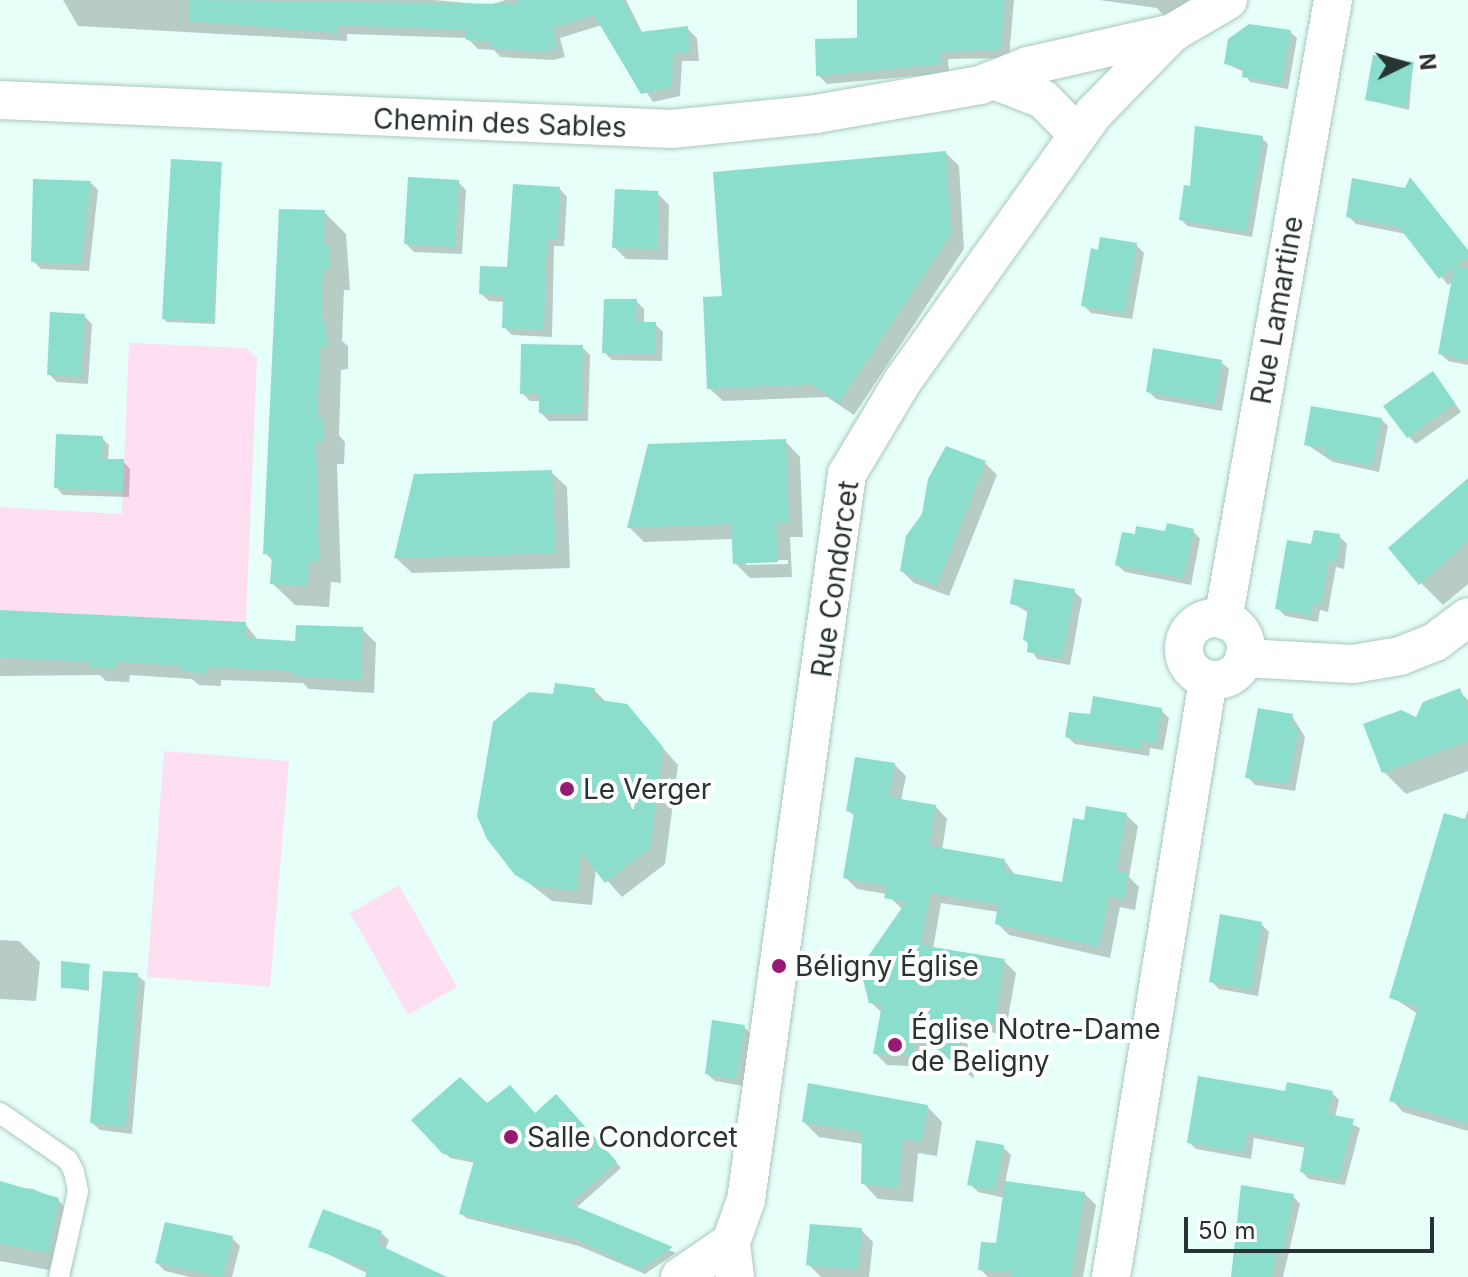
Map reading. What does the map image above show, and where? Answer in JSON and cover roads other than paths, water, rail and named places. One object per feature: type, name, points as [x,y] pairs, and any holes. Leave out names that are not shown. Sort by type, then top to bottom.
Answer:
[{"type":"street","name":"Rue Condorcet","points":[[680,1277],[733,1259],[746,1200],[847,474],[902,382],[1077,135],[1172,33],[1228,0]]},
{"type":"street","name":"Rue Lamartine","points":[[1223,620],[1333,0]]},
{"type":"street","name":"Chemin des Sables","points":[[0,100],[672,129],[816,114],[1012,74],[1172,33]]},
{"type":"street","points":[[1012,74],[1071,91],[1077,135]]},
{"type":"street","points":[[1012,74],[1077,135]]},
{"type":"street","points":[[1244,658],[1353,664],[1400,656],[1435,642],[1468,617]]},
{"type":"street","points":[[1223,620],[1239,630],[1244,658],[1235,673],[1208,680],[1191,669],[1185,642],[1196,625],[1223,620]]},
{"type":"street","points":[[1111,1277],[1208,680]]},
{"type":"lane","points":[[0,1113],[68,1160],[74,1172],[78,1191],[59,1277]]},
{"type":"place","name":"Le Verger","points":[[567,789]]},
{"type":"place","name":"Béligny Église","points":[[779,966]]},
{"type":"place","name":"Église Notre-Dame de Beligny","points":[[895,1045]]},
{"type":"place","name":"Salle Condorcet","points":[[511,1137]]}]
